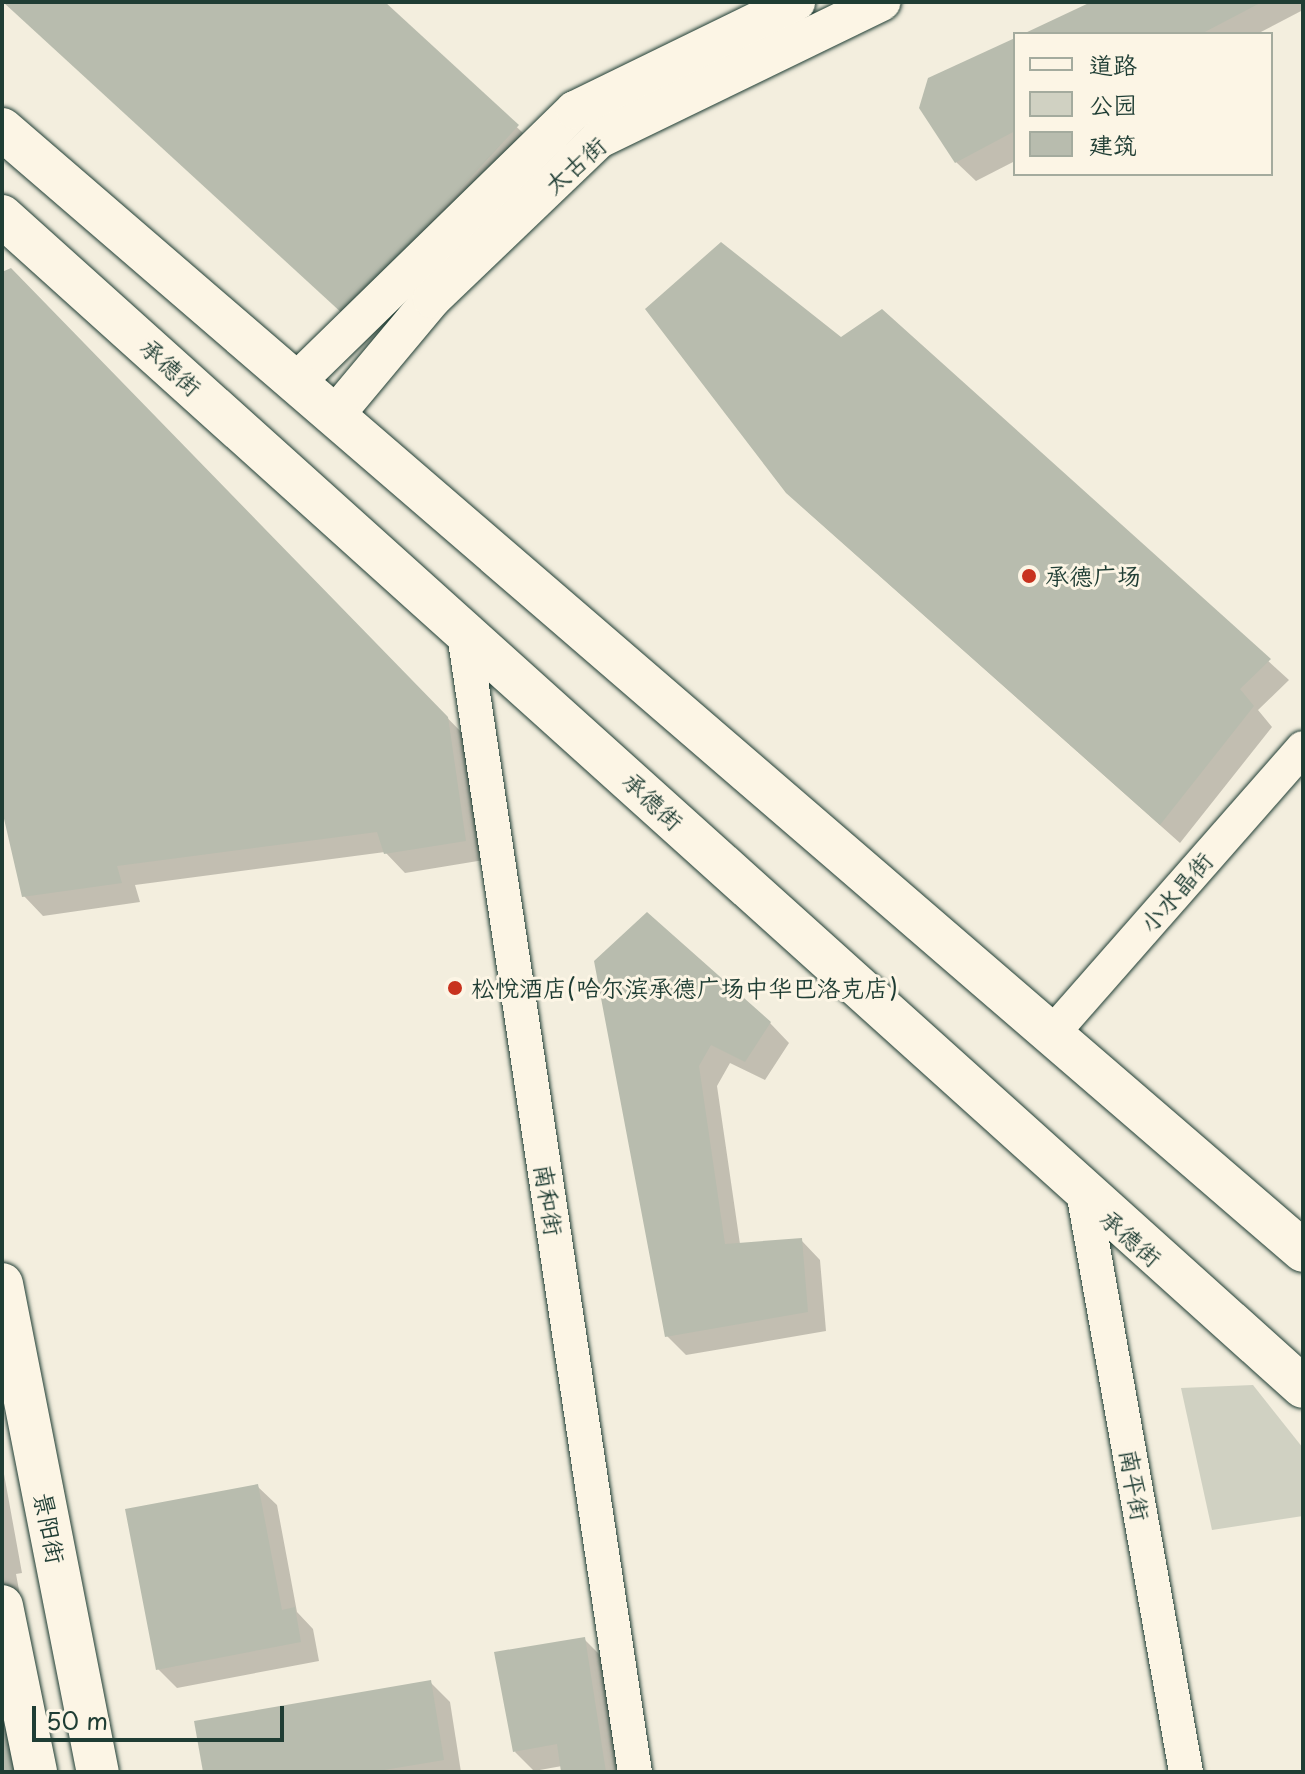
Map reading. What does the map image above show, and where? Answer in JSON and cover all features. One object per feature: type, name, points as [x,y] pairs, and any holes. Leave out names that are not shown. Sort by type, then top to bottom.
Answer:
[{"type":"main road","name":"太古街","points":[[295,383],[575,110],[796,2]]},
{"type":"main road","name":"太古街","points":[[335,415],[432,299],[599,139],[881,2]]},
{"type":"main road","points":[[2,129],[1050,1036],[1303,1251]]},
{"type":"main road","name":"承德街","points":[[2,216],[463,627],[1084,1197],[1303,1387]]},
{"type":"main road","name":"景阳街","points":[[2,1284],[98,1772]]},
{"type":"main road","points":[[2,1606],[36,1772]]},
{"type":"street","name":"南和街","points":[[463,627],[635,1772]]},
{"type":"street","name":"小水晶街","points":[[1050,1036],[1303,748]]},
{"type":"street","name":"南平街","points":[[1084,1197],[1186,1772]]},
{"type":"green space","points":[[1253,1385],[1303,1448],[1303,1516],[1212,1530],[1181,1388]]},
{"type":"building","points":[[3,2],[385,2],[519,125],[344,315]]},
{"type":"building","points":[[1091,2],[1262,2],[1205,32],[1027,32]]},
{"type":"building","points":[[1013,39],[1013,132],[955,163],[919,108],[928,78]]},
{"type":"building","name":"承德广场","points":[[721,242],[841,337],[882,309],[1271,659],[1240,689],[1254,706],[1160,825],[786,493],[645,309]]},
{"type":"building","points":[[11,268],[448,717],[466,841],[384,854],[377,832],[117,866],[122,883],[22,897],[2,810],[2,272]]},
{"type":"building","points":[[647,912],[771,1022],[745,1062],[711,1045],[699,1066],[725,1244],[802,1238],[808,1312],[665,1337],[594,961]]},
{"type":"building","points":[[258,1484],[282,1610],[295,1607],[301,1642],[156,1670],[125,1509]]},
{"type":"building","points":[[2,1620],[32,1772],[2,1772]]},
{"type":"building","points":[[585,1637],[606,1772],[561,1772],[557,1744],[513,1752],[494,1652]]},
{"type":"building","points":[[431,1680],[444,1760],[372,1772],[203,1772],[194,1721]]},
{"type":"place","name":"承德广场","points":[[1029,576]]},
{"type":"place","name":"松悦酒店(哈尔滨承德广场中华巴洛克店)","points":[[455,988]]}]
